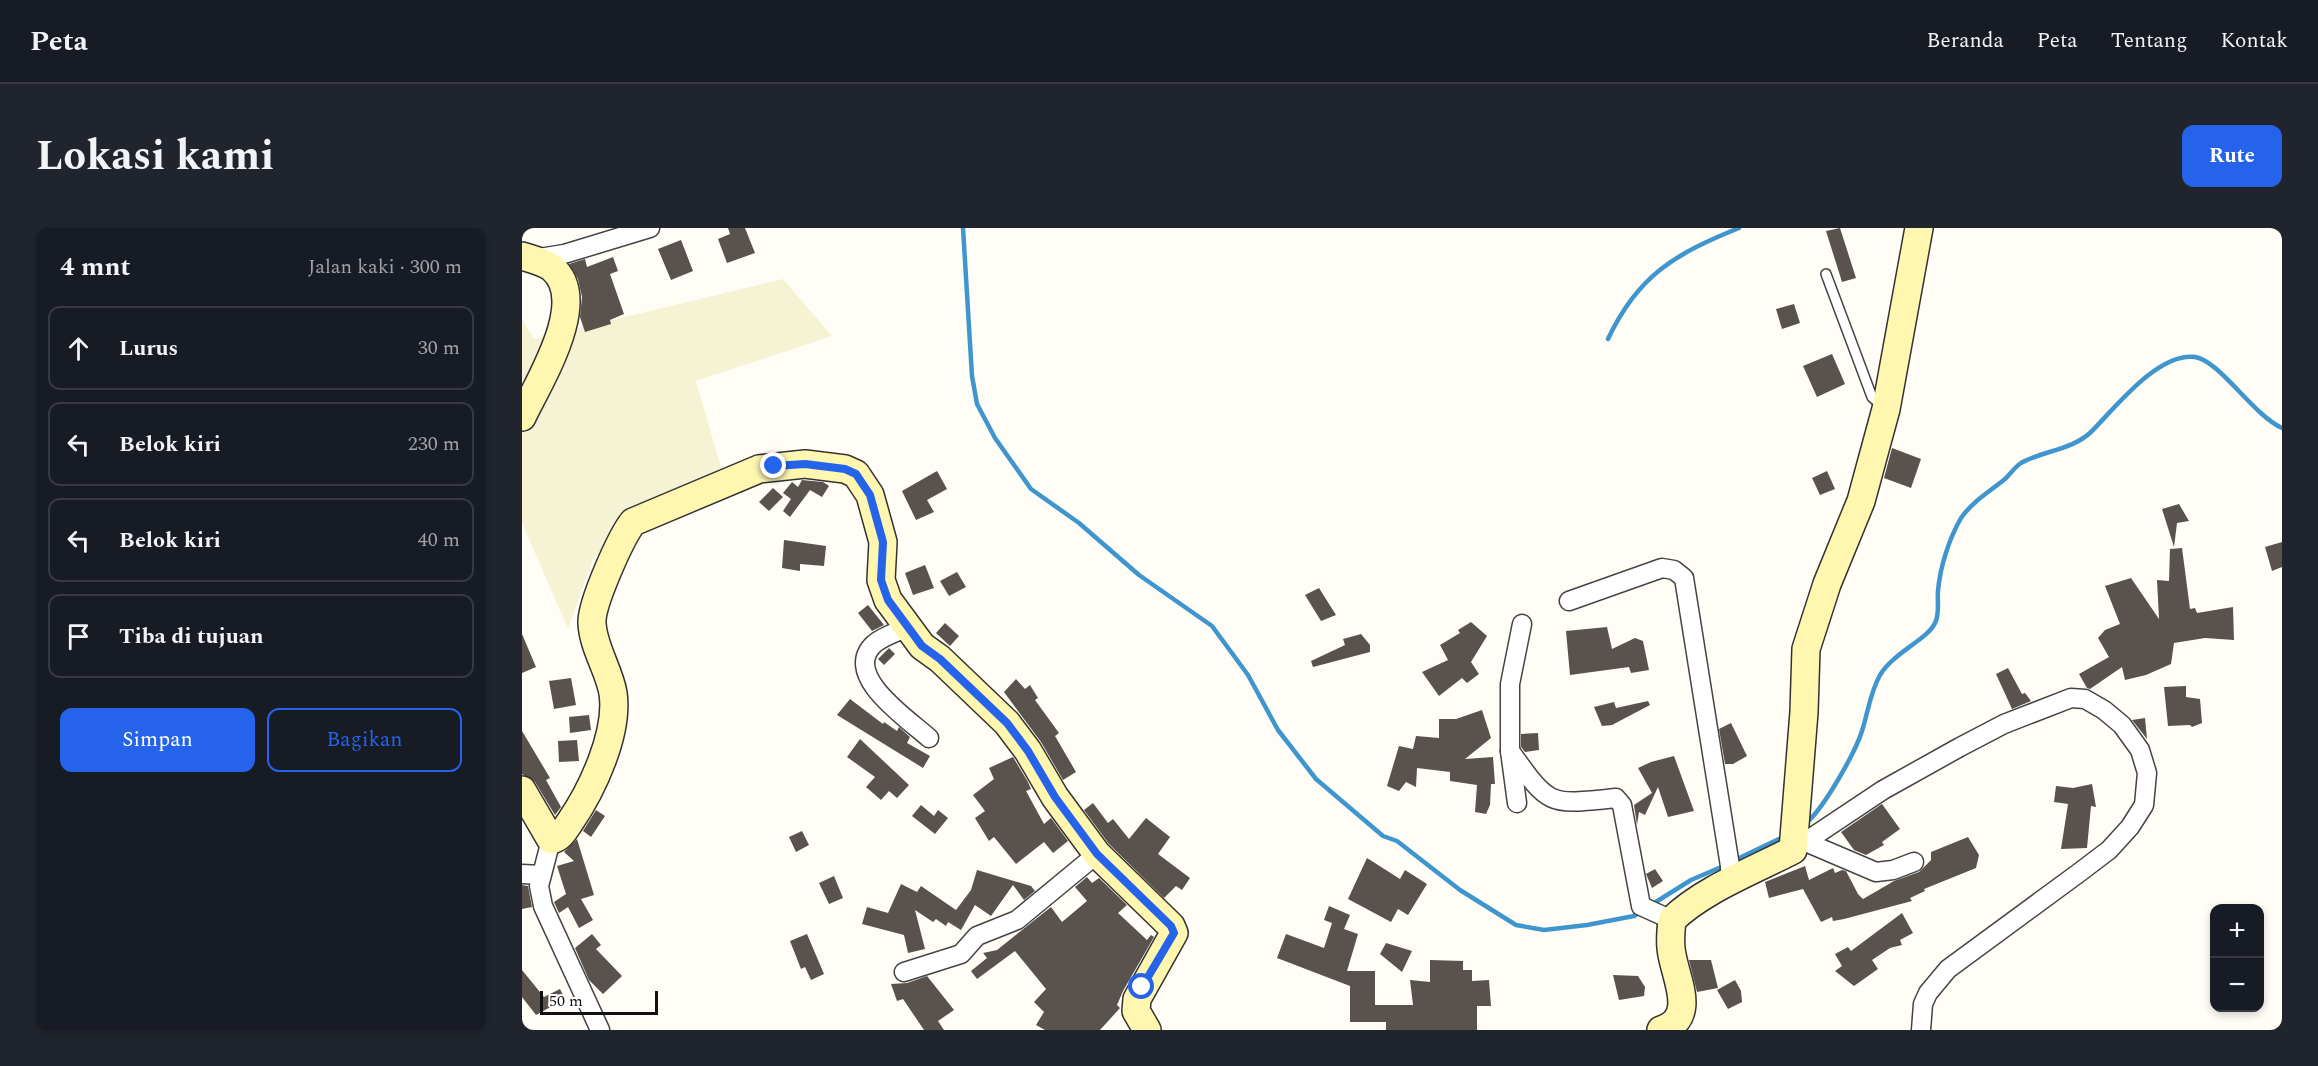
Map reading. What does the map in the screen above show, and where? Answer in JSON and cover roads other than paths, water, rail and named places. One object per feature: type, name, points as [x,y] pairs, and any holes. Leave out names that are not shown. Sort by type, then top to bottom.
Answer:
[{"type":"street","points":[[527,257],[564,254],[651,228]]},
{"type":"street","points":[[1801,847],[1806,649],[1827,584],[1861,501],[1886,409],[1919,228]]},
{"type":"street","points":[[522,417],[557,343],[567,300],[565,289],[551,267],[527,257]]},
{"type":"street","points":[[600,1030],[543,906],[539,886],[551,840],[562,834],[587,797],[608,740],[613,695],[592,623],[594,606],[624,533],[633,522],[759,470],[791,464],[845,469],[856,474],[870,495],[883,542],[881,580],[884,593],[922,646],[940,659],[1007,723],[1028,751],[1055,797],[1097,854],[1171,926],[1174,933],[1137,999],[1136,1011],[1147,1030]]},
{"type":"street","points":[[1569,601],[1662,568],[1674,570],[1684,578],[1731,866],[1730,882]]},
{"type":"street","points":[[1517,803],[1510,751],[1509,684],[1522,624]]},
{"type":"street","points":[[908,627],[876,642],[869,649],[866,656],[866,674],[874,690],[929,738]]},
{"type":"street","points":[[1661,1030],[1676,1022],[1683,1006],[1671,949],[1672,920],[1680,912],[1730,882],[1801,847],[1883,790],[1960,747],[2004,724],[2071,698],[2085,699],[2104,710],[2122,725],[2140,750],[2147,773],[2144,805],[2130,827],[2109,850],[2058,890],[2015,918],[1948,969],[1928,993],[1923,1004],[1921,1030]]},
{"type":"street","points":[[1510,751],[1543,793],[1556,801],[1565,803],[1616,798],[1619,801],[1622,805],[1641,906],[1672,920]]},
{"type":"street","points":[[522,790],[551,840]]},
{"type":"street","points":[[1801,847],[1876,872],[1893,870],[1914,862]]},
{"type":"street","points":[[904,972],[960,954],[977,936],[1017,920],[1097,854]]},
{"type":"street","points":[[522,874],[541,874]]},
{"type":"lane","points":[[1826,274],[1872,397],[1886,409]]},
{"type":"waterway","points":[[963,228],[972,376],[977,404],[995,438],[1031,489],[1079,523],[1139,575],[1212,626],[1248,675],[1278,730],[1316,779],[1383,836],[1397,841],[1460,890],[1516,925],[1544,930],[1634,916],[1642,911]]},
{"type":"waterway","points":[[1608,339],[1632,298],[1661,269],[1696,247],[1739,228]]},
{"type":"waterway","points":[[1805,824],[1821,807],[1853,753],[1880,675],[1893,660],[1925,635],[1935,623],[1943,563],[1961,518],[2019,465],[2083,438],[2152,372],[2181,358],[2195,357],[2205,361],[2226,378],[2260,412],[2282,428]]},
{"type":"waterway","points":[[1733,861],[1785,836]]},
{"type":"waterway","points":[[1651,905],[1691,880],[1726,865]]}]
